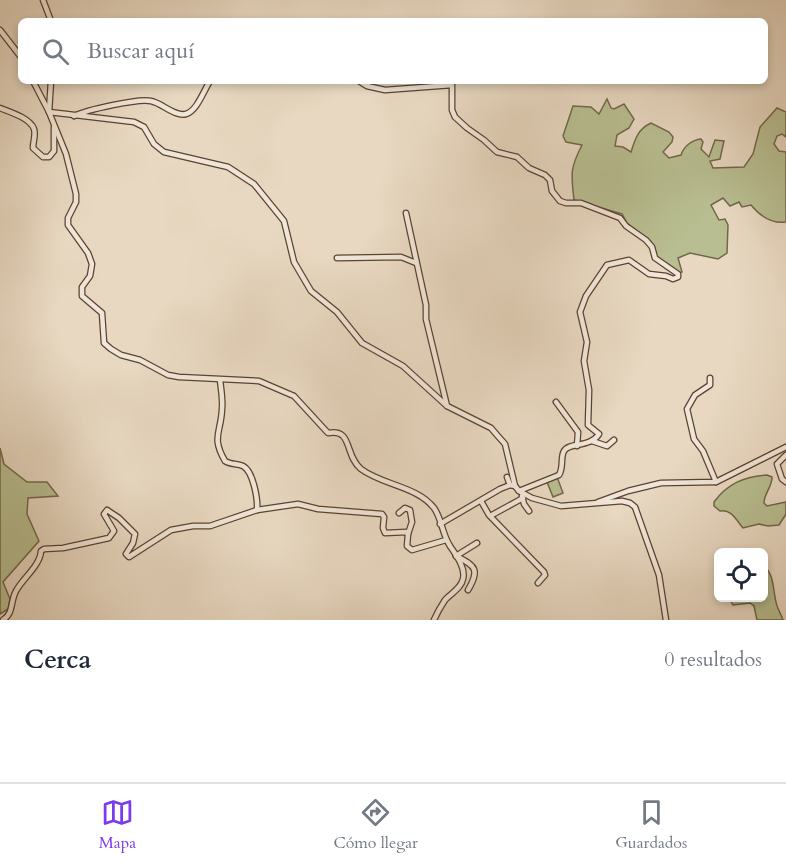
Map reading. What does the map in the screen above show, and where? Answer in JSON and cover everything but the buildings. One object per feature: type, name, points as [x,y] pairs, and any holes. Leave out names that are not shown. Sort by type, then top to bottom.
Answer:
[{"type":"street","points":[[44,0],[50,18]]},
{"type":"street","points":[[0,30],[18,53]]},
{"type":"street","points":[[35,84],[66,154],[76,194],[76,202],[68,218],[68,225],[88,253],[92,264],[90,276],[82,287],[82,296],[102,313],[104,343],[121,355],[149,363],[168,375],[259,381],[294,396],[325,431],[343,435],[346,438],[350,454],[361,468],[422,498],[434,508],[446,540],[462,567],[464,580],[459,588],[445,600],[434,620]]},
{"type":"street","points":[[49,112],[51,84]]},
{"type":"street","points":[[74,116],[87,110],[141,100],[155,102],[178,114],[185,114],[191,111],[208,84]]},
{"type":"street","points":[[364,84],[385,90],[452,85],[452,110],[455,117],[467,128],[497,152],[510,154],[528,168],[544,175],[550,180],[552,191],[560,201],[581,203],[620,218],[626,226],[646,240],[652,247],[652,254],[655,258],[678,274],[678,277],[673,279],[650,274],[629,260],[607,265],[586,296],[580,312],[586,342],[584,361],[589,390],[588,425],[599,434],[592,441],[566,449],[563,453],[562,470],[559,475],[518,491],[481,501],[440,524]]},
{"type":"street","points":[[0,108],[32,125],[35,132],[33,148],[43,157],[49,157],[54,151],[54,125]]},
{"type":"street","points":[[49,112],[134,122],[144,127],[154,144],[164,152],[228,167],[254,184],[284,221],[294,262],[311,291],[337,312],[362,343],[404,366],[447,406],[491,428],[505,444],[518,491],[529,511]]},
{"type":"street","points":[[406,213],[426,304],[426,319],[447,406]]},
{"type":"street","points":[[337,258],[401,257],[416,263]]},
{"type":"street","points":[[710,378],[711,385],[695,395],[687,409],[694,439],[703,451],[716,482]]},
{"type":"street","points":[[220,380],[222,410],[216,435],[217,444],[225,461],[246,467],[251,473],[258,502],[257,510]]},
{"type":"street","points":[[556,402],[578,432],[577,446]]},
{"type":"street","points":[[592,441],[607,446],[614,440]]},
{"type":"street","points":[[596,503],[628,491],[661,483],[716,482],[786,447]]},
{"type":"street","points":[[786,455],[777,464],[782,479],[786,482]]},
{"type":"street","points":[[507,477],[518,491],[532,498],[561,506],[630,502],[635,507],[659,575],[666,620]]},
{"type":"street","points":[[492,515],[518,491]]},
{"type":"street","points":[[481,501],[489,515],[544,572],[545,575],[538,583]]},
{"type":"street","points":[[3,620],[12,609],[12,599],[17,589],[40,559],[40,551],[109,538],[114,531],[104,514],[107,510],[135,534],[133,543],[126,554],[129,558],[171,530],[210,526],[257,510],[298,504],[318,509],[378,513],[384,517],[384,533],[400,531],[408,534]]},
{"type":"street","points":[[399,513],[405,508],[410,510],[412,515],[406,546],[412,550],[446,540]]},
{"type":"street","points":[[456,556],[477,543]]},
{"type":"street","points":[[456,556],[473,566],[475,570],[475,577],[468,590]]},
{"type":"green space","points":[[607,99],[611,108],[614,109],[624,104],[634,119],[629,128],[617,135],[615,146],[623,147],[631,152],[640,131],[651,123],[669,132],[673,137],[672,142],[663,152],[669,158],[681,155],[689,144],[701,139],[703,142],[701,149],[709,157],[715,140],[724,141],[720,159],[710,161],[713,168],[744,167],[753,154],[760,127],[777,108],[786,112],[786,137],[782,134],[777,136],[774,144],[779,151],[786,152],[786,222],[775,222],[766,218],[751,205],[742,207],[739,202],[730,206],[723,198],[711,205],[719,220],[725,219],[728,225],[727,253],[718,259],[690,253],[678,258],[682,272],[678,273],[656,258],[651,242],[627,223],[622,214],[574,200],[572,171],[582,145],[566,142],[563,136],[573,106],[591,107],[599,114]]},
{"type":"green space","points":[[0,448],[4,464],[27,482],[47,482],[58,496],[28,498],[27,514],[39,541],[3,582],[10,599],[8,609],[0,614]]},
{"type":"green space","points":[[767,475],[772,477],[772,481],[764,503],[767,506],[786,502],[786,514],[779,525],[759,524],[743,528],[731,513],[720,511],[714,506],[719,495],[737,482]]},
{"type":"green space","points":[[557,477],[563,493],[553,497],[547,482]]},
{"type":"green space","points":[[768,571],[783,620],[757,620],[754,606],[750,603],[733,605],[731,602],[768,602]]}]
